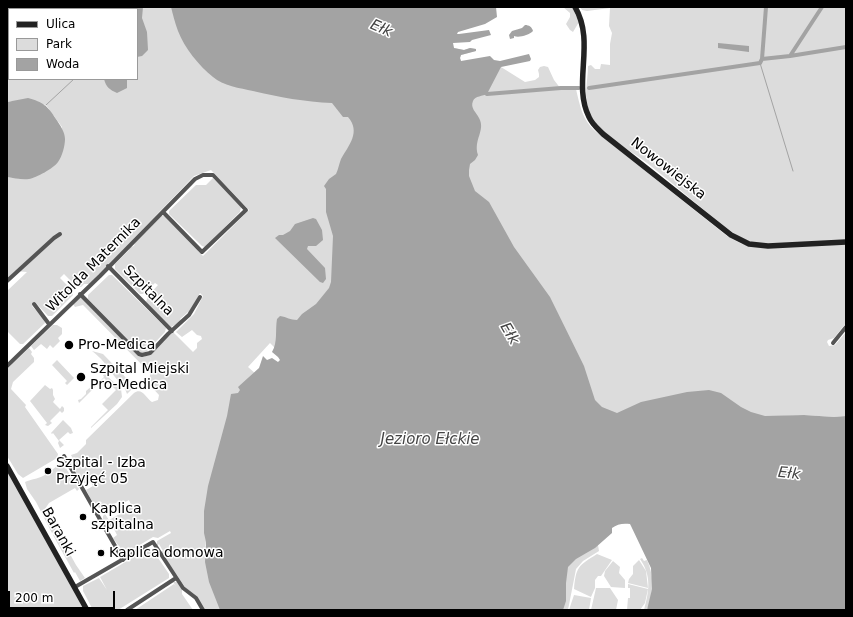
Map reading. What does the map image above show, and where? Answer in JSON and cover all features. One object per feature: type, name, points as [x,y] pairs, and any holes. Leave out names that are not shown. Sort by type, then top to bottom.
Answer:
[{"type":"street","name":"Nowowiejska","points":[[575,7],[584,30],[585,44],[583,90],[585,105],[589,118],[603,134],[731,234],[749,244],[768,246],[846,242]]},
{"type":"street","name":"Witolda Maternika","points":[[7,366],[96,280],[108,266],[195,179],[203,175],[212,175],[246,210],[202,252],[163,212]]},
{"type":"street","points":[[7,281],[60,234]]},
{"type":"street","name":"Szpitalna","points":[[108,266],[172,331]]},
{"type":"street","points":[[80,294],[139,354],[142,355],[150,353],[190,315],[200,297]]},
{"type":"street","points":[[34,304],[49,324]]},
{"type":"street","points":[[833,343],[846,327]]},
{"type":"street","points":[[64,456],[123,560]]},
{"type":"street","name":"Baranki","points":[[7,466],[87,610]]},
{"type":"street","points":[[75,587],[153,542],[183,588],[199,602],[203,610]]},
{"type":"street","points":[[127,610],[176,578]]},
{"type":"green space","points":[[97,7],[205,7],[361,74],[353,268],[275,348],[270,343],[248,367],[256,374],[205,546],[235,610],[204,610],[192,593],[185,587],[166,559],[167,557],[165,558],[161,552],[163,551],[159,544],[157,546],[157,541],[171,533],[170,531],[158,538],[153,537],[128,552],[123,552],[113,538],[117,535],[114,529],[109,528],[106,525],[103,521],[103,516],[105,514],[109,520],[132,507],[129,500],[123,503],[119,501],[113,505],[99,508],[93,502],[86,490],[93,486],[91,482],[86,484],[75,471],[71,462],[73,459],[71,455],[77,453],[86,444],[86,440],[134,393],[139,391],[142,392],[152,402],[158,400],[159,395],[147,382],[150,373],[83,305],[75,307],[73,304],[80,297],[82,298],[143,357],[150,354],[173,332],[193,352],[197,348],[197,343],[202,339],[201,336],[197,335],[192,330],[182,337],[176,332],[194,314],[203,296],[200,293],[189,313],[188,312],[180,319],[182,321],[171,327],[146,302],[148,296],[158,285],[155,283],[143,294],[140,294],[115,269],[115,264],[131,247],[134,246],[135,243],[161,216],[164,216],[203,256],[249,210],[211,170],[194,176],[90,284],[84,284],[81,287],[77,287],[64,274],[60,278],[73,291],[73,295],[52,316],[48,316],[35,302],[32,306],[44,319],[45,323],[23,344],[20,344],[7,331],[7,291],[27,272],[15,271],[7,279],[7,177],[34,177],[45,172],[57,163],[62,127],[46,105],[11,101],[7,102],[7,47],[8,80],[138,80],[138,8]]},
{"type":"green space","points":[[563,7],[572,7],[579,22],[573,32],[566,24],[570,17],[570,13]]},
{"type":"green space","points":[[580,7],[846,7],[846,240],[763,244],[753,243],[739,237],[647,163],[606,134],[593,120],[587,106],[586,95],[588,66],[591,65],[595,69],[600,69],[601,64],[610,65],[610,44],[612,33],[609,26],[610,8],[587,11],[582,10]]},
{"type":"green space","points":[[452,45],[454,48],[464,50],[470,48],[476,49],[476,51],[461,55],[461,61],[501,67],[525,82],[535,80],[539,77],[538,70],[540,67],[548,67],[554,80],[561,89],[576,89],[584,117],[595,131],[727,236],[742,244],[756,247],[846,243],[846,323],[834,338],[828,340],[827,342],[829,346],[835,345],[846,332],[846,416],[834,417],[804,415],[611,424],[473,227]]},
{"type":"green space","points":[[213,178],[241,207],[240,212],[205,247],[202,246],[169,214],[169,211],[196,185],[206,185]]},
{"type":"green space","points":[[109,275],[112,275],[166,328],[165,332],[145,353],[141,353],[88,299],[88,295]]},
{"type":"green space","points":[[53,325],[57,325],[62,328],[62,334],[58,338],[60,341],[53,348],[50,345],[47,349],[41,344],[34,350],[31,346]]},
{"type":"green space","points":[[29,348],[32,352],[31,354],[34,358],[34,362],[13,382],[11,389],[26,405],[25,407],[58,454],[57,458],[23,478],[18,474],[7,456],[7,369]]},
{"type":"green space","points":[[92,351],[103,354],[133,385],[133,388],[127,394],[105,364]]},
{"type":"green space","points":[[57,360],[74,378],[67,385],[65,383],[67,381],[52,365]]},
{"type":"green space","points":[[105,374],[121,389],[122,397],[117,404],[91,428],[108,410],[102,404],[116,390],[104,378],[79,403],[78,400],[86,394],[86,391],[93,385],[96,385]]},
{"type":"green space","points":[[45,385],[53,390],[55,399],[53,402],[60,409],[62,406],[64,408],[64,411],[62,413],[60,411],[50,421],[52,423],[48,426],[45,425],[47,423],[30,401]]},
{"type":"green space","points":[[63,420],[71,428],[73,433],[70,434],[68,432],[59,440],[64,445],[60,448],[58,443],[59,441],[53,433],[51,433]]},
{"type":"green space","points":[[62,462],[79,489],[77,491],[75,488],[49,503],[45,509],[56,529],[52,533],[36,502],[27,489],[25,482],[43,476]]},
{"type":"green space","points":[[7,470],[84,610],[7,610]]},
{"type":"green space","points":[[58,534],[85,578],[80,581],[53,535]]},
{"type":"green space","points":[[599,544],[599,551],[583,561],[576,569],[568,610],[541,610],[553,567]]},
{"type":"green space","points":[[149,548],[152,549],[169,574],[169,578],[118,610],[93,610],[83,591],[83,586],[99,578],[107,590],[100,577]]},
{"type":"green space","points":[[597,554],[612,560],[601,576],[598,576],[595,580],[595,588],[591,597],[574,589],[577,571],[586,561]]},
{"type":"green space","points":[[642,558],[644,561],[647,560],[652,578],[651,598],[647,610],[644,610],[648,590],[648,578],[644,565],[640,559]]},
{"type":"green space","points":[[639,560],[646,571],[648,588],[628,583],[633,574],[633,566]]},
{"type":"green space","points":[[613,561],[620,567],[619,573],[625,580],[625,588],[611,587],[604,576],[605,571]]},
{"type":"green space","points":[[173,582],[177,582],[182,588],[182,594],[193,610],[135,610],[174,584],[176,586]]},
{"type":"green space","points":[[628,584],[648,589],[645,603],[640,610],[627,610],[628,598],[630,598],[630,588],[628,588]]},
{"type":"green space","points":[[596,588],[610,588],[618,600],[616,610],[591,610]]},
{"type":"green space","points":[[574,595],[591,598],[589,610],[569,610]]},
{"type":"water","points":[[143,7],[142,18],[147,32],[148,50],[142,56],[138,57],[138,8],[38,8]]},
{"type":"water","name":"Jezioro Ełckie","points":[[171,7],[496,7],[497,17],[485,24],[458,32],[457,34],[489,30],[491,35],[472,40],[470,42],[453,43],[454,48],[464,50],[470,48],[476,49],[476,51],[461,55],[461,61],[490,56],[494,60],[500,61],[529,54],[531,59],[530,61],[501,67],[487,94],[474,99],[472,103],[473,108],[481,122],[481,127],[477,145],[478,155],[470,164],[469,176],[475,191],[489,202],[514,247],[550,297],[584,366],[595,400],[602,407],[617,413],[641,402],[687,392],[709,390],[721,393],[741,407],[765,416],[846,416],[846,610],[647,610],[652,589],[651,568],[630,524],[625,524],[612,528],[612,533],[595,548],[576,559],[568,567],[566,601],[563,610],[220,610],[209,582],[205,562],[206,542],[204,533],[204,511],[208,486],[227,416],[231,394],[238,393],[240,390],[238,387],[259,368],[263,356],[267,360],[272,358],[278,362],[280,360],[272,352],[276,340],[277,319],[280,316],[297,320],[302,314],[316,304],[329,288],[331,282],[333,236],[326,212],[326,189],[324,186],[329,179],[336,174],[341,159],[350,144],[354,133],[354,128],[348,117],[343,117],[332,103],[273,95],[232,86],[217,80],[197,62],[188,50],[177,28]]},
{"type":"water","points":[[525,25],[530,26],[533,31],[527,35],[519,37],[514,36],[514,38],[510,39],[509,35],[512,31],[522,28]]},
{"type":"water","points":[[718,43],[749,46],[749,52],[718,48]]},
{"type":"water","points":[[104,80],[127,80],[127,88],[117,93],[112,91]]},
{"type":"water","points":[[28,98],[45,105],[61,126],[65,136],[63,151],[56,164],[49,170],[36,177],[18,179],[7,177],[7,102]]},
{"type":"water","points":[[313,218],[316,219],[322,230],[323,240],[316,246],[308,246],[307,249],[325,268],[326,279],[323,283],[320,282],[275,238],[290,231],[295,224]]},
{"type":"waterway","points":[[766,7],[762,59],[846,47]]},
{"type":"waterway","points":[[790,56],[822,7]]},
{"type":"waterway","points":[[589,88],[760,63],[762,59]]},
{"type":"waterway","points":[[760,63],[793,171]]},
{"type":"waterway","points":[[46,105],[73,80]]},
{"type":"waterway","points":[[487,94],[579,88]]},
{"type":"place","name":"Pro-Medica","points":[[69,345]]},
{"type":"place","name":"Szpital Miejski Pro-Medica","points":[[81,377]]},
{"type":"place","name":"Szpital - Izba Przyjęć 05","points":[[48,471]]},
{"type":"place","name":"Kaplica szpitalna","points":[[83,517]]},
{"type":"place","name":"Kaplica domowa","points":[[101,553]]},
{"type":"water label","name":"Ełk","points":[[381,29]]},
{"type":"water label","name":"Ełk","points":[[509,334]]},
{"type":"water label","name":"Ełk","points":[[789,474]]}]
